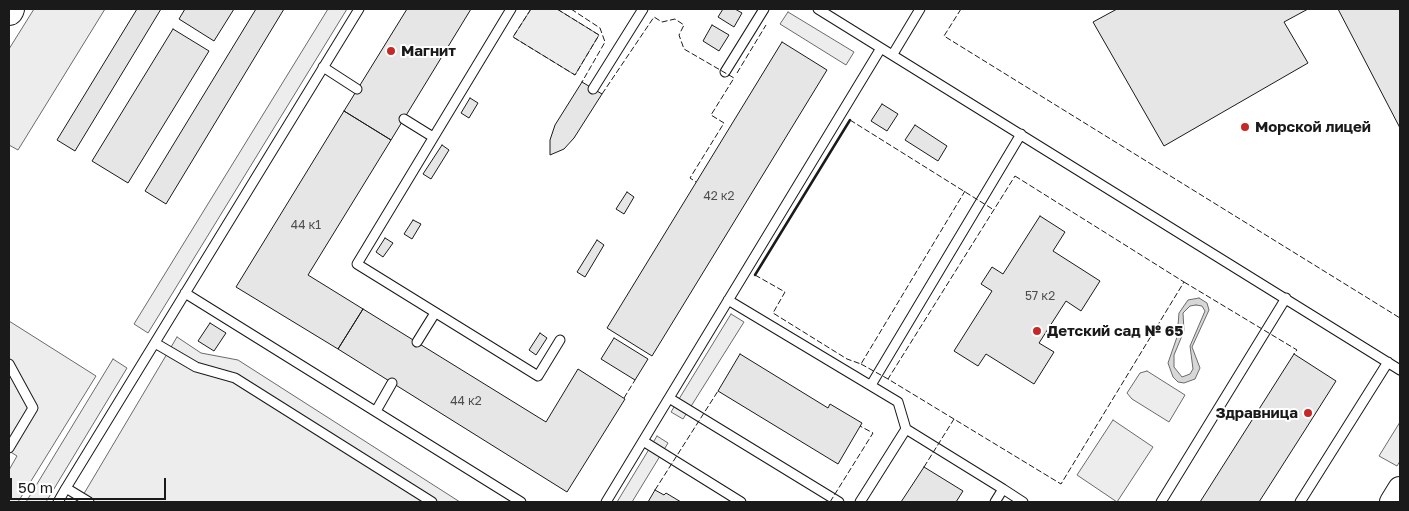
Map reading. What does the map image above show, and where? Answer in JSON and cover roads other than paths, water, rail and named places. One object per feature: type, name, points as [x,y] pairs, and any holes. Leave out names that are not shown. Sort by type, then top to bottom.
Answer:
[{"type":"street","points":[[1392,502],[1400,489]]},
{"type":"lane","points":[[58,502],[359,9]]},
{"type":"lane","points":[[510,9],[357,264],[538,376],[560,340]]},
{"type":"lane","points":[[593,89],[643,9]]},
{"type":"lane","points":[[725,72],[764,9]]},
{"type":"lane","points":[[818,9],[1400,370]]},
{"type":"lane","points":[[892,54],[920,9]]},
{"type":"lane","points":[[606,502],[881,48]]},
{"type":"lane","points":[[323,67],[358,89]]},
{"type":"lane","points":[[404,118],[433,137]]},
{"type":"lane","points":[[871,385],[1021,134]]},
{"type":"lane","points":[[185,293],[521,502]]},
{"type":"lane","points":[[1161,502],[1286,298]]},
{"type":"lane","points":[[728,300],[898,402],[906,429],[1024,502]]},
{"type":"lane","points":[[417,342],[435,313]]},
{"type":"lane","points":[[155,343],[196,367],[235,378],[432,502]]},
{"type":"lane","points":[[1300,502],[1388,362]]},
{"type":"lane","points":[[9,364],[33,408],[9,448]]},
{"type":"lane","points":[[376,411],[392,383]]},
{"type":"lane","points":[[669,398],[840,502]]},
{"type":"lane","points":[[860,502],[906,429]]},
{"type":"lane","points":[[643,441],[742,502]]},
{"type":"lane","points":[[66,488],[89,502]]},
{"type":"lane","points":[[995,502],[1003,490]]},
{"type":"place","name":"Магнит","points":[[391,51]]},
{"type":"place","name":"Морской лицей","points":[[1245,127]]},
{"type":"place","name":"Детский сад № 65","points":[[1037,331]]},
{"type":"place","name":"Здравница","points":[[1308,413]]}]
